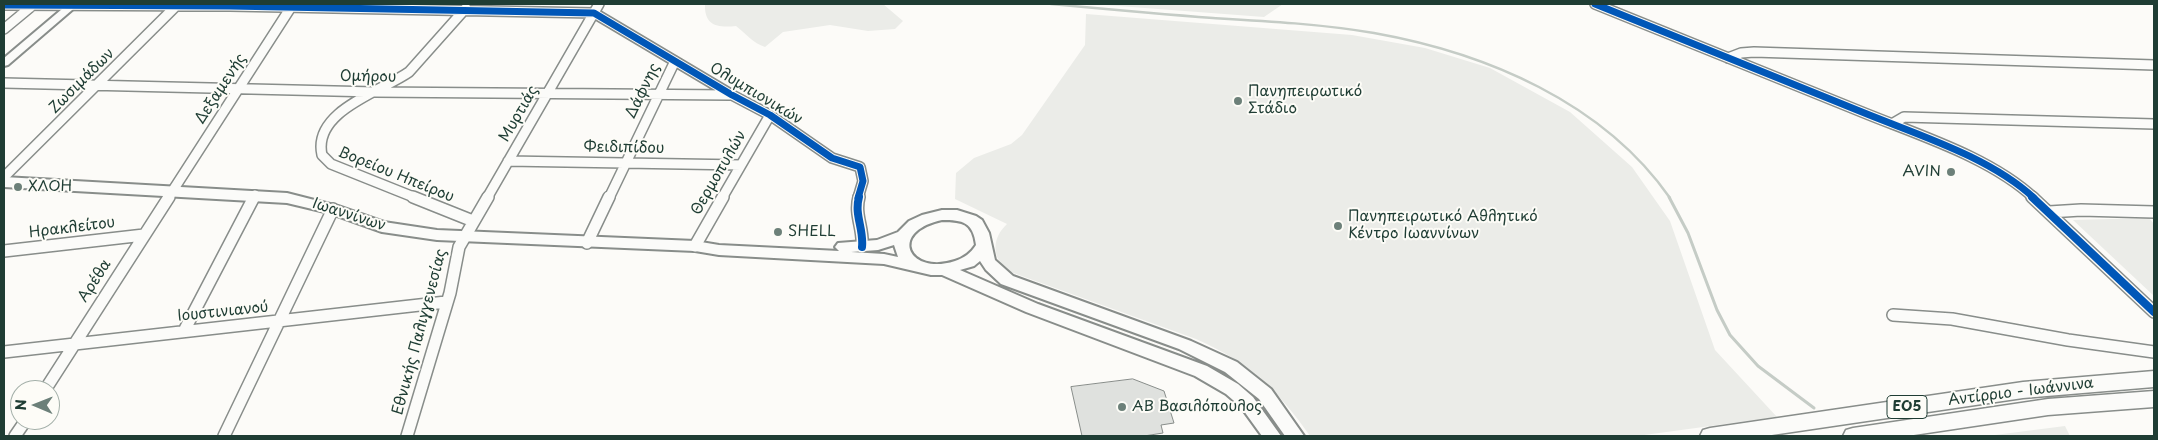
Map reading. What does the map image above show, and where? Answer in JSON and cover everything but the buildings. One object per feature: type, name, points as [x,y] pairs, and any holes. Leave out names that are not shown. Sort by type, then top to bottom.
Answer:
[{"type":"highway","name":"Αντίρριο - Ιωάννινα","points":[[1710,436],[2023,390],[2154,379]]},
{"type":"highway","name":"Αντίρριο - Ιωάννινα","points":[[1853,436],[1880,434],[2048,407],[2154,398]]},
{"type":"main road","name":"Ιωαννίνων","points":[[4,182],[173,190],[297,199],[394,229],[464,237],[695,246]]},
{"type":"main road","points":[[919,266],[910,261],[901,245],[903,236],[910,227],[932,215],[959,215],[971,220],[979,227],[983,236],[987,261],[1006,280],[1185,345],[1230,367],[1251,381],[1265,394],[1295,436]]},
{"type":"main road","points":[[695,246],[739,242],[862,247],[887,243],[903,236]]},
{"type":"main road","points":[[944,270],[968,262],[978,254],[983,245]]},
{"type":"main road","points":[[695,246],[719,250],[884,259],[944,270],[1032,308],[1202,371],[1232,389],[1247,402],[1272,436]]},
{"type":"street","name":"Μυρτιάς","points":[[464,237],[599,4]]},
{"type":"street","points":[[1595,4],[1892,124],[1994,168],[2014,180],[2154,312]]},
{"type":"street","points":[[4,5],[467,7],[594,12]]},
{"type":"street","points":[[4,29],[38,5]]},
{"type":"street","points":[[4,63],[73,5]]},
{"type":"street","name":"Ζωσιμάδων","points":[[4,177],[178,5]]},
{"type":"street","name":"Δεξαμενής","points":[[173,190],[292,5]]},
{"type":"street","name":"Βορείου Ηπείρου","points":[[467,7],[410,71],[396,82],[353,102],[332,120],[321,146],[322,157],[325,161],[473,221]]},
{"type":"street","name":"Ολυμπιονικών","points":[[594,12],[732,95],[770,114],[826,154],[862,169],[863,176],[856,207],[856,217],[863,231],[862,247]]},
{"type":"street","points":[[1728,58],[1741,53],[1754,52],[2154,65]]},
{"type":"street","name":"Δάφνης","points":[[587,243],[674,61]]},
{"type":"street","name":"Ομήρου","points":[[4,83],[375,92],[732,95]]},
{"type":"street","name":"Θερμοπυλών","points":[[695,246],[770,114]]},
{"type":"street","points":[[1892,124],[1904,117],[2154,124]]},
{"type":"street","name":"Φειδιπίδου","points":[[508,162],[741,165]]},
{"type":"street","name":"Αρέθα","points":[[51,380],[173,190]]},
{"type":"street","points":[[184,331],[255,195]]},
{"type":"street","points":[[224,436],[333,209]]},
{"type":"street","points":[[2049,212],[2075,210],[2154,212]]},
{"type":"street","name":"Ηρακλείτου","points":[[4,251],[144,235]]},
{"type":"street","name":"Εθνικής Παλιγγενεσίας","points":[[407,436],[451,288],[456,254],[464,237]]},
{"type":"street","name":"Ιουστινιανού","points":[[4,352],[446,302]]},
{"type":"street","points":[[1893,315],[1952,319],[2078,342],[2154,352]]},
{"type":"shaded area","points":[[705,4],[883,4],[903,21],[895,29],[868,31],[830,25],[783,32],[765,47],[753,41],[736,26],[723,27],[713,24],[707,17]]},
{"type":"shaded area","points":[[1092,4],[1283,4],[1264,17]]},
{"type":"shaded area","name":"Πανηπειρωτικό Αθλητικό Κέντρο Ιωαννίνων","points":[[1086,14],[1352,35],[1425,48],[1490,68],[1570,112],[1632,167],[1670,221],[1715,350],[1777,417],[1637,436],[1310,436],[1274,391],[1231,357],[1196,339],[1008,271],[1002,266],[996,254],[998,235],[1007,224],[955,199],[956,173],[974,158],[1011,144],[1022,135],[1085,45]]},
{"type":"shaded area","points":[[2149,218],[2154,224],[2154,296],[2073,220]]},
{"type":"shaded area","points":[[2065,426],[2070,436],[1987,436]]},
{"type":"waterway","points":[[1051,4],[1334,27],[1416,42],[1458,54],[1499,69],[1539,87],[1576,109],[1611,135],[1643,164],[1670,198]]},
{"type":"waterway","points":[[1669,197],[1688,233],[1717,310],[1730,335],[1758,366],[1814,408]]},
{"type":"cycle path","points":[[1595,4],[1935,142],[1994,168],[2022,187],[2154,312]]},
{"type":"cycle path","points":[[4,5],[230,6],[594,13],[602,16],[732,95],[770,115],[832,158],[860,167],[863,181],[858,201],[857,217],[863,235],[862,247]]},
{"type":"place","name":"Πανηπειρωτικό Στάδιο","points":[[1238,101]]},
{"type":"place","name":"AVIN","points":[[1951,172]]},
{"type":"place","name":"ΧΛΟΗ","points":[[18,187]]},
{"type":"place","name":"Πανηπειρωτικό Αθλητικό Κέντρο Ιωαννίνων","points":[[1338,226]]},
{"type":"place","name":"SHELL","points":[[778,232]]},
{"type":"place","name":"ΑΒ Βασιλόπουλος","points":[[1122,407]]}]
